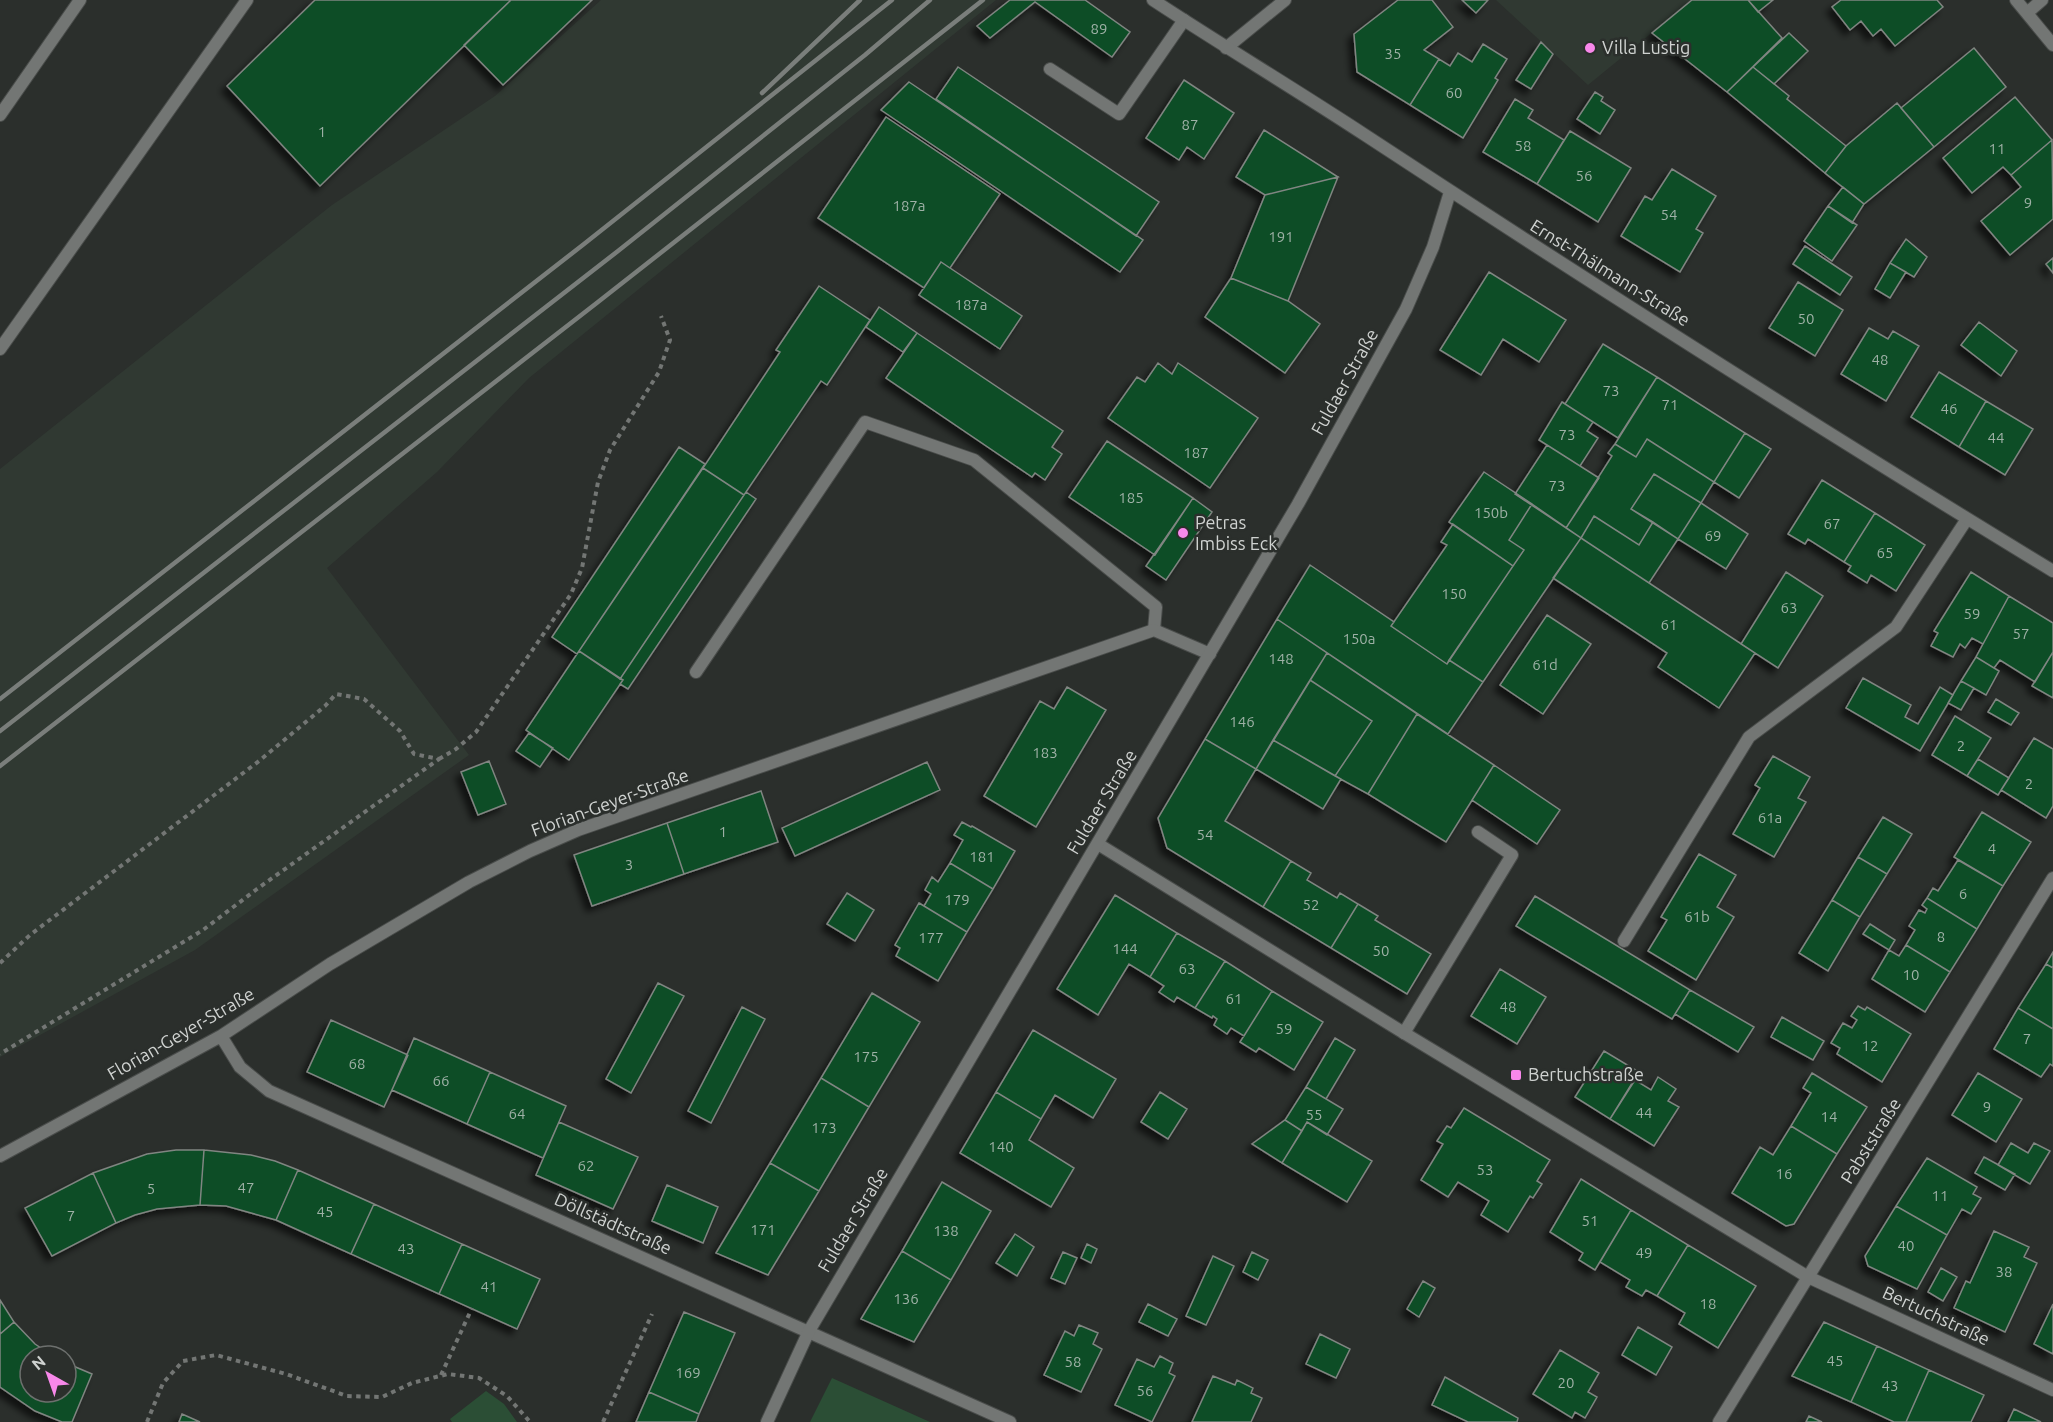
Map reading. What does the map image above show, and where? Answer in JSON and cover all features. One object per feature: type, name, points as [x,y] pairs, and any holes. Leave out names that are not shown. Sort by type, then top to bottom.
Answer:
[{"type":"street","points":[[0,115],[80,0]]},
{"type":"street","points":[[0,349],[247,0]]},
{"type":"street","name":"Ernst-Thälmann-Straße","points":[[1153,0],[1349,124],[1450,192],[2053,571]]},
{"type":"street","points":[[1226,48],[1285,0]]},
{"type":"street","points":[[2016,0],[2053,45]]},
{"type":"street","points":[[2027,13],[2042,0]]},
{"type":"street","points":[[1050,69],[1119,114],[1184,20]]},
{"type":"street","name":"Fuldaer Straße","points":[[767,1422],[808,1331],[1298,504],[1406,309],[1433,247],[1450,192]]},
{"type":"street","points":[[696,672],[865,422],[974,460],[1156,607],[1154,630],[1210,654]]},
{"type":"street","points":[[1624,941],[1749,736],[1896,627],[1967,519]]},
{"type":"street","name":"Florian-Geyer-Straße","points":[[0,1156],[221,1036],[330,964],[469,882],[549,843],[578,830],[1154,630]]},
{"type":"street","points":[[1404,1033],[1512,855],[1478,832]]},
{"type":"street","name":"Bertuchstraße","points":[[1098,844],[1404,1033],[1808,1277],[2053,1390]]},
{"type":"street","name":"Pabststraße","points":[[1719,1422],[2053,879]]},
{"type":"street","name":"Döllstädtstraße","points":[[221,1036],[240,1067],[269,1091],[1010,1422]]},
{"type":"path","points":[[0,1054],[203,930],[257,889],[456,749],[476,732],[571,594],[582,568],[598,482],[610,450],[659,372],[670,340],[661,316]]},
{"type":"path","points":[[0,963],[30,935],[259,761],[325,706],[336,694],[364,699],[400,731],[414,754],[439,759]]},
{"type":"path","points":[[441,1376],[472,1308]]},
{"type":"path","points":[[603,1422],[652,1314]]},
{"type":"path","points":[[147,1422],[163,1383],[183,1361],[216,1355],[286,1374],[347,1396],[382,1397],[412,1383],[448,1374],[479,1378],[507,1396],[530,1422]]},
{"type":"shaded area","points":[[601,0],[996,0],[529,378],[437,472],[327,568],[469,755],[195,950],[0,1057],[0,469],[332,205],[495,96]]},
{"type":"shaded area","name":"Villa Lustig","points":[[1496,0],[1692,0],[1588,85]]},
{"type":"green space","points":[[832,1378],[930,1422],[810,1422]]},
{"type":"green space","points":[[486,1391],[504,1404],[517,1422],[452,1422],[450,1419]]},
{"type":"building","points":[[315,0],[511,0],[320,186],[227,86]]},
{"type":"building","points":[[511,0],[592,0],[503,85],[464,45]]},
{"type":"building","points":[[1010,0],[1085,0],[1130,32],[1112,57],[1035,2],[990,38],[977,26]]},
{"type":"building","points":[[1398,0],[1432,0],[1453,27],[1424,50],[1439,59],[1410,105],[1357,72],[1354,34]]},
{"type":"building","points":[[1462,0],[1488,0],[1476,13]]},
{"type":"building","points":[[1692,0],[1748,0],[1782,38],[1727,92],[1652,33]]},
{"type":"building","points":[[1748,0],[1773,0],[1758,12]]},
{"type":"building","points":[[1841,0],[1937,0],[1943,7],[1895,46],[1881,29],[1873,36],[1861,21],[1850,30],[1832,7]]},
{"type":"building","points":[[1789,33],[1808,51],[1774,84],[1753,67]]},
{"type":"building","points":[[1541,42],[1553,54],[1531,89],[1516,80]]},
{"type":"building","points":[[1483,44],[1507,59],[1495,78],[1498,80],[1463,138],[1410,105],[1439,59],[1450,66],[1458,53],[1472,62]]},
{"type":"building","points":[[1974,48],[2006,87],[1934,147],[1901,108]]},
{"type":"building","points":[[958,67],[1159,202],[1136,236],[936,99]]},
{"type":"building","points":[[1753,67],[1789,96],[1787,99],[1846,146],[1825,173],[1727,92]]},
{"type":"building","points":[[1184,80],[1234,113],[1204,159],[1187,147],[1179,160],[1146,138]]},
{"type":"building","points":[[909,82],[1143,240],[1120,272],[881,110]]},
{"type":"building","points":[[1595,92],[1603,97],[1601,101],[1615,110],[1600,134],[1577,119]]},
{"type":"building","points":[[2015,97],[2052,140],[2011,175],[2003,167],[1972,193],[1943,158]]},
{"type":"building","points":[[1515,99],[1533,110],[1528,118],[1564,140],[1537,184],[1483,152]]},
{"type":"building","points":[[1897,103],[1934,147],[1864,204],[1825,173],[1846,146]]},
{"type":"building","points":[[886,117],[1000,194],[950,268],[941,262],[924,288],[818,218]]},
{"type":"building","points":[[1264,130],[1338,177],[1265,195],[1236,177]]},
{"type":"building","points":[[1570,131],[1631,168],[1598,222],[1537,184]]},
{"type":"building","points":[[2052,140],[2053,219],[2010,255],[1981,221],[2021,187],[2011,175]]},
{"type":"building","points":[[1672,169],[1716,196],[1696,229],[1703,233],[1680,272],[1621,236],[1645,196],[1652,200]]},
{"type":"building","points":[[1338,177],[1288,301],[1231,278],[1265,195]]},
{"type":"building","points":[[1843,187],[1864,204],[1852,223],[1828,206]]},
{"type":"building","points":[[1828,206],[1857,225],[1832,261],[1804,241]]},
{"type":"building","points":[[1906,239],[1927,257],[1914,277],[1890,263]]},
{"type":"building","points":[[1805,246],[1852,277],[1840,295],[1793,264]]},
{"type":"building","points":[[2053,258],[2053,273],[2046,264]]},
{"type":"building","points":[[941,262],[1022,316],[1000,349],[919,295]]},
{"type":"building","points":[[1890,263],[1906,272],[1890,298],[1875,289]]},
{"type":"building","points":[[1489,272],[1566,320],[1539,362],[1503,339],[1481,375],[1440,350]]},
{"type":"building","points":[[1231,278],[1288,301],[1320,324],[1285,373],[1205,317]]},
{"type":"building","points":[[1798,282],[1843,310],[1815,356],[1769,328]]},
{"type":"building","points":[[819,286],[870,320],[827,385],[821,381],[744,495],[703,468],[780,352],[776,350]]},
{"type":"building","points":[[879,307],[917,333],[903,352],[866,327]]},
{"type":"building","points":[[1979,322],[2017,351],[2001,376],[1961,345]]},
{"type":"building","points":[[1869,328],[1888,339],[1893,331],[1919,346],[1886,401],[1841,374]]},
{"type":"building","points":[[917,333],[1063,431],[1052,447],[1062,454],[1045,480],[1035,473],[1032,477],[886,378]]},
{"type":"building","points":[[1603,344],[1657,377],[1618,438],[1565,404]]},
{"type":"building","points":[[1158,363],[1172,374],[1178,363],[1258,418],[1210,488],[1108,418],[1137,377],[1145,382]]},
{"type":"building","points":[[1939,372],[1986,401],[1959,447],[1911,417]]},
{"type":"building","points":[[1657,377],[1745,433],[1714,482],[1647,439],[1636,457],[1615,444]]},
{"type":"building","points":[[1986,401],[2033,429],[2005,475],[1959,447]]},
{"type":"building","points":[[1562,402],[1593,422],[1587,431],[1598,438],[1580,466],[1539,440]]},
{"type":"building","points":[[1745,433],[1771,449],[1739,498],[1714,482]]},
{"type":"building","points":[[1647,439],[1714,482],[1701,503],[1654,474],[1631,509],[1653,522],[1639,545],[1594,516],[1581,538],[1566,528],[1612,456],[1608,453],[1615,444],[1636,457]]},
{"type":"building","points":[[1107,441],[1193,498],[1155,555],[1069,497]]},
{"type":"building","points":[[1547,445],[1599,478],[1566,528],[1515,494]]},
{"type":"building","points":[[679,447],[705,464],[577,654],[552,637]]},
{"type":"building","points":[[703,468],[744,495],[620,679],[579,651]]},
{"type":"building","points":[[1484,472],[1532,504],[1509,540],[1524,550],[1513,566],[1449,522]]},
{"type":"building","points":[[1654,474],[1701,503],[1678,539],[1631,509]]},
{"type":"building","points":[[1822,480],[1875,513],[1844,562],[1808,539],[1805,544],[1788,534]]},
{"type":"building","points":[[746,492],[756,499],[628,689],[620,684],[623,680],[620,679]]},
{"type":"building","name":"Petras Imbiss Eck","points":[[1193,498],[1212,512],[1166,580],[1146,566]]},
{"type":"building","points":[[1701,503],[1748,534],[1726,569],[1678,539]]},
{"type":"building","points":[[1532,504],[1581,538],[1483,682],[1449,660],[1524,550],[1509,540]]},
{"type":"building","points":[[1875,513],[1925,545],[1896,591],[1871,575],[1867,583],[1848,571],[1851,566],[1844,562]]},
{"type":"building","points":[[1594,516],[1639,545],[1653,522],[1678,539],[1649,583],[1581,538]]},
{"type":"building","points":[[1453,524],[1513,566],[1447,664],[1391,626],[1447,545],[1441,542]]},
{"type":"building","points":[[1581,538],[1755,653],[1719,708],[1658,667],[1667,653],[1553,578]]},
{"type":"building","points":[[1310,565],[1394,622],[1391,626],[1447,664],[1449,660],[1483,682],[1448,734],[1277,619]]},
{"type":"building","points":[[1786,572],[1823,596],[1778,668],[1741,644]]},
{"type":"building","points":[[1971,572],[2009,596],[1983,644],[1972,638],[1965,648],[1960,644],[1953,657],[1931,646],[1938,633],[1934,631]]},
{"type":"building","points":[[2009,596],[2053,623],[2053,652],[2035,682],[2000,660],[1994,668],[1976,657]]},
{"type":"building","points":[[1547,615],[1591,644],[1543,714],[1500,685]]},
{"type":"building","points":[[1277,619],[1327,653],[1256,769],[1205,739]]},
{"type":"building","points":[[579,651],[623,680],[569,760],[526,730]]},
{"type":"building","points":[[2053,652],[2053,698],[2032,686]]},
{"type":"building","points":[[1327,653],[1417,714],[1368,794],[1335,776],[1372,721],[1310,680]]},
{"type":"building","points":[[1976,657],[1999,671],[1986,695],[1961,681]]},
{"type":"building","points":[[1863,678],[1911,705],[1905,717],[1918,724],[1940,687],[1953,695],[1920,751],[1846,708]]},
{"type":"building","points":[[1310,680],[1372,721],[1335,776],[1273,740]]},
{"type":"building","points":[[1961,681],[1974,688],[1961,710],[1948,703]]},
{"type":"building","points":[[1067,687],[1106,710],[1036,827],[984,796],[1040,701],[1054,709]]},
{"type":"building","points":[[1996,699],[2019,713],[2011,725],[1988,712]]},
{"type":"building","points":[[1417,714],[1494,765],[1446,842],[1368,794]]},
{"type":"building","points":[[1955,716],[1991,738],[1967,776],[1932,755]]},
{"type":"building","points":[[529,733],[553,748],[540,767],[516,751]]},
{"type":"building","points":[[2034,738],[2053,749],[2053,806],[2046,818],[2001,790]]},
{"type":"building","points":[[1205,739],[1256,769],[1225,821],[1291,861],[1263,907],[1167,848],[1158,818]]},
{"type":"building","points":[[1273,740],[1341,779],[1323,809],[1256,769]]},
{"type":"building","points":[[1773,756],[1810,777],[1798,798],[1806,802],[1774,857],[1733,834],[1760,788],[1755,785]]},
{"type":"building","points":[[1978,759],[2009,778],[1998,795],[1967,776]]},
{"type":"building","points":[[489,761],[506,804],[478,815],[461,772]]},
{"type":"building","points":[[927,762],[940,790],[795,856],[782,828]]},
{"type":"building","points":[[1494,765],[1560,810],[1537,844],[1472,800]]},
{"type":"building","points":[[761,791],[778,842],[684,874],[667,823]]},
{"type":"building","points":[[1982,812],[2031,842],[2003,886],[1954,857]]},
{"type":"building","points":[[1883,817],[1912,834],[1887,874],[1858,857]]},
{"type":"building","points":[[962,822],[1015,851],[993,889],[950,863],[963,840],[954,835]]},
{"type":"building","points":[[667,823],[684,874],[592,906],[574,855]]},
{"type":"building","points":[[1699,854],[1736,875],[1717,907],[1734,917],[1696,980],[1648,951],[1667,920],[1661,917]]},
{"type":"building","points":[[1858,857],[1887,874],[1860,917],[1832,900]]},
{"type":"building","points":[[1958,860],[2003,886],[1977,929],[1927,898],[1933,888],[1938,891]]},
{"type":"building","points":[[1291,861],[1311,873],[1307,880],[1337,898],[1340,893],[1358,904],[1331,948],[1263,907]]},
{"type":"building","points":[[950,863],[993,889],[967,932],[924,906],[931,894],[925,890],[932,877],[938,882]]},
{"type":"building","points":[[847,893],[874,910],[855,941],[827,924]]},
{"type":"building","points":[[1115,895],[1177,933],[1150,977],[1129,964],[1098,1015],[1057,989]]},
{"type":"building","points":[[1535,896],[1690,990],[1672,1019],[1516,926]]},
{"type":"building","points":[[1927,898],[1977,929],[1950,972],[1906,945],[1915,930],[1909,926],[1919,910],[1925,913],[1927,909],[1922,905]]},
{"type":"building","points":[[1832,900],[1860,917],[1828,971],[1799,953]]},
{"type":"building","points":[[919,903],[967,932],[938,981],[896,956],[900,948],[895,945]]},
{"type":"building","points":[[1358,904],[1378,916],[1375,920],[1431,954],[1407,994],[1331,948]]},
{"type":"building","points":[[1870,924],[1895,940],[1889,950],[1863,934]]},
{"type":"building","points":[[1177,933],[1225,961],[1195,1008],[1177,997],[1174,1002],[1159,992],[1164,986],[1150,977]]},
{"type":"building","points":[[1906,945],[1950,972],[1925,1012],[1872,979],[1889,950],[1899,956]]},
{"type":"building","points":[[2053,952],[2053,968],[2046,964]]},
{"type":"building","points":[[1225,961],[1272,991],[1244,1036],[1231,1028],[1227,1034],[1214,1025],[1217,1019],[1195,1008]]},
{"type":"building","points":[[2046,964],[2053,968],[2053,1029],[2018,1008]]},
{"type":"building","points":[[1500,969],[1546,997],[1517,1044],[1471,1016]]},
{"type":"building","points":[[658,983],[684,996],[631,1093],[606,1079]]},
{"type":"building","points":[[1690,990],[1754,1027],[1738,1052],[1675,1014]]},
{"type":"building","points":[[1272,991],[1323,1022],[1294,1070],[1259,1048],[1256,1052],[1240,1042]]},
{"type":"building","points":[[872,993],[920,1022],[869,1107],[821,1078]]},
{"type":"building","points":[[1858,1006],[1865,1010],[1867,1007],[1911,1034],[1882,1082],[1837,1054],[1840,1048],[1831,1043],[1843,1023],[1852,1028],[1857,1020],[1851,1016]]},
{"type":"building","points":[[742,1007],[765,1019],[711,1123],[688,1111]]},
{"type":"building","points":[[2018,1008],[2053,1029],[2053,1066],[2050,1064],[2041,1077],[1994,1049]]},
{"type":"building","points":[[1782,1017],[1824,1041],[1813,1060],[1771,1037]]},
{"type":"building","points":[[331,1020],[408,1055],[384,1107],[307,1072]]},
{"type":"building","points":[[1033,1030],[1116,1079],[1093,1118],[1055,1095],[1041,1119],[996,1092]]},
{"type":"building","points":[[414,1038],[490,1072],[467,1124],[392,1090]]},
{"type":"building","points":[[1335,1038],[1355,1050],[1326,1099],[1306,1087]]},
{"type":"building","points":[[1604,1051],[1639,1072],[1610,1119],[1575,1097]]},
{"type":"building","points":[[490,1072],[566,1106],[543,1158],[467,1124]]},
{"type":"building","points":[[1812,1073],[1867,1107],[1837,1154],[1791,1126],[1811,1093],[1803,1088]]},
{"type":"building","points":[[1978,1073],[2022,1099],[1996,1142],[1952,1115]]},
{"type":"building","points":[[1658,1077],[1676,1089],[1668,1101],[1679,1107],[1654,1146],[1610,1119],[1635,1080],[1651,1090]]},
{"type":"building","points":[[821,1078],[869,1107],[819,1191],[770,1163]]},
{"type":"building","points":[[1306,1087],[1343,1109],[1327,1135],[1307,1122],[1302,1131],[1285,1120]]},
{"type":"building","points":[[996,1092],[1041,1119],[1029,1140],[1074,1168],[1051,1207],[960,1153]]},
{"type":"building","points":[[1160,1092],[1187,1109],[1168,1139],[1141,1122]]},
{"type":"building","points":[[1464,1108],[1550,1160],[1537,1181],[1542,1184],[1533,1198],[1530,1196],[1508,1232],[1481,1215],[1489,1201],[1458,1182],[1448,1197],[1421,1180],[1443,1144],[1437,1141],[1447,1126],[1451,1128]]},
{"type":"building","points":[[1285,1120],[1302,1131],[1282,1163],[1252,1144]]},
{"type":"building","points":[[559,1122],[638,1157],[613,1209],[536,1175]]},
{"type":"building","points":[[1307,1122],[1372,1161],[1347,1202],[1282,1163]]},
{"type":"building","points":[[1791,1126],[1837,1154],[1794,1224],[1786,1226],[1732,1193],[1760,1147],[1773,1155]]},
{"type":"building","points":[[2011,1143],[2028,1153],[2034,1143],[2050,1151],[2030,1184],[1998,1165]]},
{"type":"building","points":[[176,1150],[204,1150],[200,1205],[157,1209],[116,1223],[93,1173],[147,1154]]},
{"type":"building","points":[[204,1150],[251,1155],[298,1170],[276,1220],[226,1206],[200,1205]]},
{"type":"building","points":[[1984,1157],[2015,1174],[2005,1190],[1975,1173]]},
{"type":"building","points":[[1927,1158],[1977,1187],[1973,1194],[1981,1198],[1971,1214],[1962,1209],[1947,1235],[1896,1206]]},
{"type":"building","points":[[770,1163],[819,1191],[768,1275],[716,1253]]},
{"type":"building","points":[[298,1170],[374,1204],[351,1254],[276,1220]]},
{"type":"building","points":[[93,1173],[116,1223],[52,1256],[25,1208]]},
{"type":"building","points":[[1581,1179],[1631,1210],[1595,1270],[1579,1260],[1583,1253],[1550,1232]]},
{"type":"building","points":[[942,1182],[991,1211],[951,1280],[902,1251]]},
{"type":"building","points":[[667,1185],[718,1207],[703,1243],[652,1221]]},
{"type":"building","points":[[374,1204],[462,1244],[439,1294],[351,1254]]},
{"type":"building","points":[[1896,1206],[1947,1235],[1917,1289],[1868,1266],[1865,1256]]},
{"type":"building","points":[[1631,1210],[1688,1245],[1657,1296],[1646,1290],[1642,1296],[1626,1287],[1630,1280],[1600,1262]]},
{"type":"building","points":[[1994,1231],[2029,1247],[2024,1257],[2037,1263],[2005,1332],[1954,1308],[1966,1281],[1970,1283]]},
{"type":"building","points":[[1015,1234],[1034,1247],[1017,1276],[996,1263]]},
{"type":"building","points":[[462,1244],[540,1279],[517,1329],[439,1294]]},
{"type":"building","points":[[1087,1244],[1097,1249],[1091,1263],[1081,1258]]},
{"type":"building","points":[[1688,1245],[1756,1286],[1718,1348],[1679,1324],[1685,1313],[1657,1296]]},
{"type":"building","points":[[902,1251],[951,1280],[914,1342],[861,1319]]},
{"type":"building","points":[[1063,1252],[1077,1258],[1065,1284],[1051,1278]]},
{"type":"building","points":[[1252,1252],[1268,1260],[1258,1280],[1243,1272]]},
{"type":"building","points":[[1213,1256],[1234,1266],[1206,1325],[1186,1316]]},
{"type":"building","points":[[1941,1268],[1957,1277],[1943,1301],[1928,1292]]},
{"type":"building","points":[[1423,1281],[1435,1288],[1419,1317],[1407,1309]]},
{"type":"building","points":[[0,1300],[14,1322],[0,1334]]},
{"type":"building","points":[[1148,1304],[1177,1319],[1168,1336],[1139,1322]]},
{"type":"building","points":[[2053,1304],[2053,1354],[2034,1344]]},
{"type":"building","points":[[684,1312],[735,1333],[699,1414],[649,1392]]},
{"type":"building","points":[[14,1322],[35,1344],[18,1344],[18,1399],[0,1387],[0,1334]]},
{"type":"building","points":[[1824,1322],[1877,1346],[1851,1402],[1792,1376]]},
{"type":"building","points":[[1079,1325],[1098,1333],[1093,1344],[1102,1349],[1081,1392],[1044,1375],[1065,1331],[1074,1336]]},
{"type":"building","points":[[1638,1327],[1672,1347],[1656,1375],[1622,1355]]},
{"type":"building","points":[[1320,1334],[1350,1349],[1336,1378],[1306,1364]]},
{"type":"building","points":[[1877,1346],[1929,1370],[1906,1422],[1894,1422],[1851,1402]]},
{"type":"building","points":[[1560,1350],[1599,1373],[1588,1392],[1597,1397],[1585,1418],[1575,1412],[1572,1418],[1533,1394]]},
{"type":"building","points":[[1160,1356],[1173,1363],[1169,1373],[1175,1376],[1152,1422],[1115,1405],[1137,1359],[1154,1367]]},
{"type":"building","points":[[78,1368],[92,1374],[72,1422],[62,1422],[35,1411],[25,1404],[78,1404]]},
{"type":"building","points":[[1929,1370],[1984,1395],[1971,1422],[1906,1422]]},
{"type":"building","points":[[1213,1376],[1235,1385],[1237,1380],[1253,1388],[1251,1393],[1262,1398],[1251,1422],[1192,1422]]},
{"type":"building","points":[[1445,1377],[1518,1418],[1517,1422],[1468,1422],[1432,1405]]},
{"type":"building","points":[[649,1392],[699,1414],[696,1422],[636,1422]]},
{"type":"building","points":[[2014,1409],[2041,1422],[2008,1422]]},
{"type":"building","points":[[182,1414],[200,1422],[179,1422]]},
{"type":"building","points":[[1809,1416],[1822,1422],[1806,1422]]},
{"type":"railway","points":[[762,93],[860,0]]},
{"type":"railway","points":[[0,699],[584,244],[892,0]]},
{"type":"railway","points":[[0,731],[618,251],[865,55],[930,0]]},
{"type":"railway","points":[[0,766],[983,0]]},
{"type":"place","name":"Villa Lustig","points":[[1590,48]]},
{"type":"place","name":"Petras Imbiss Eck","points":[[1183,533]]},
{"type":"place","name":"Bertuchstraße","points":[[1516,1075]]}]
